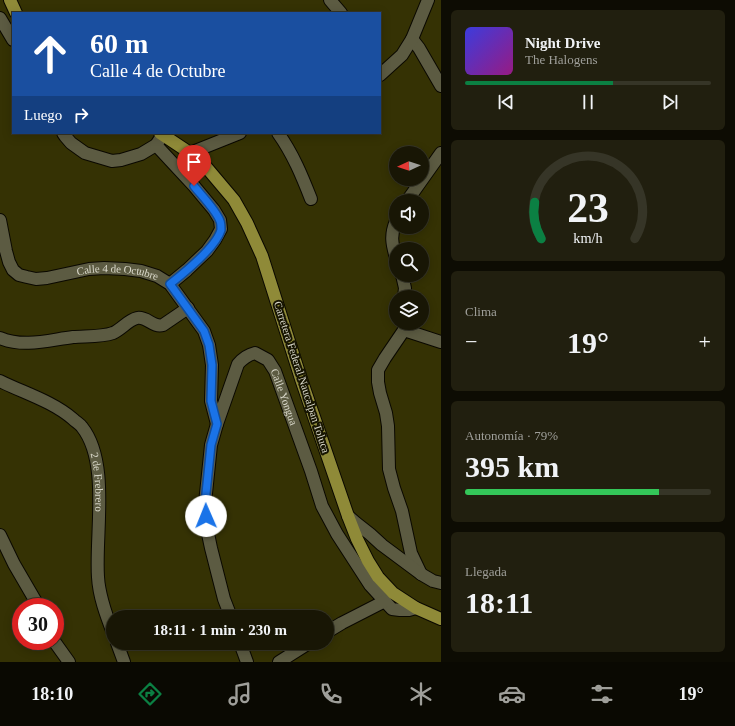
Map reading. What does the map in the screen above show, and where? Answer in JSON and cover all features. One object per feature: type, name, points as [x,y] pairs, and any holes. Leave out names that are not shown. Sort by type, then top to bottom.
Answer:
[{"type":"main road","points":[[10,0],[16,12]]},
{"type":"main road","name":"Carretera Federal Naucalpan Toluca","points":[[160,137],[190,153],[206,168],[234,200],[247,223],[262,256],[301,379],[348,516],[359,544],[368,561],[378,577],[393,593],[416,608],[441,619]]},
{"type":"street","points":[[330,0],[340,12]]},
{"type":"street","points":[[381,74],[402,55],[412,39],[428,0]]},
{"type":"street","points":[[0,18],[12,38]]},
{"type":"street","points":[[412,39],[419,48],[441,86]]},
{"type":"street","points":[[64,134],[71,143],[85,153],[112,161],[141,154],[160,137],[194,186],[214,210],[220,220],[221,229],[215,240],[207,251],[170,284]]},
{"type":"street","points":[[190,153],[238,134]]},
{"type":"street","points":[[279,134],[299,169],[311,199]]},
{"type":"street","points":[[412,194],[441,153]]},
{"type":"street","name":"Calle 4 de Octubre","points":[[0,220],[9,262],[13,270],[19,275],[36,279],[89,269],[125,269],[141,271],[156,276],[170,284],[204,331],[209,345],[212,365],[211,401],[217,424]]},
{"type":"street","points":[[0,338],[19,343],[36,343],[112,333],[134,319],[139,318],[144,318],[156,326],[160,326],[188,308]]},
{"type":"street","points":[[402,330],[378,370],[378,382],[388,426],[389,469],[402,511],[411,553],[421,574]]},
{"type":"street","points":[[413,330],[441,342]]},
{"type":"street","name":"Calle Yongua","points":[[228,610],[224,599],[207,529],[205,503],[211,445],[238,364],[243,358],[255,353],[268,360],[276,371],[322,506],[337,534],[370,585],[392,609],[409,610],[416,608]]},
{"type":"street","name":"2 de Frebrero","points":[[0,381],[64,412],[82,427],[90,441],[96,459],[99,478],[98,578],[106,615]]},
{"type":"street","points":[[348,516],[382,545],[421,574],[433,581],[441,583]]},
{"type":"street","points":[[0,535],[14,564],[34,598]]},
{"type":"street","points":[[334,628],[385,601]]},
{"type":"street","points":[[60,650],[69,662]]},
{"type":"street","points":[[120,650],[124,662]]},
{"type":"street","points":[[243,650],[247,662]]},
{"type":"street","points":[[279,662],[298,650]]},
{"type":"shaded area","points":[[0,0],[441,0],[441,662],[0,662]]},
{"type":"route","points":[[194,186],[214,210],[220,220],[221,229],[207,251],[170,284],[204,331],[209,345],[212,365],[211,401],[217,424],[211,445],[205,503],[206,516]]}]
